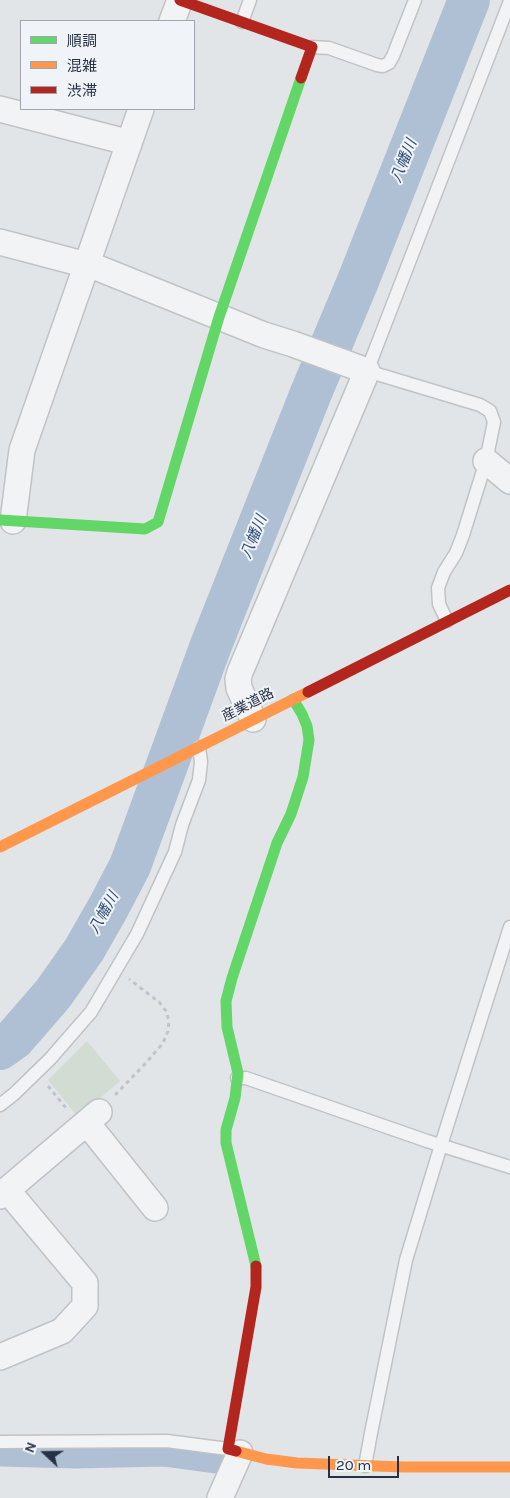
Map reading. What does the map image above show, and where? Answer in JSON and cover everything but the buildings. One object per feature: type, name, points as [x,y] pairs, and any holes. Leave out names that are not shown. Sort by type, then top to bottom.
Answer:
[{"type":"street","points":[[141,110],[22,450],[6,520],[145,529],[158,522],[219,317],[312,47],[180,0],[172,20]]},
{"type":"street","points":[[0,109],[128,144]]},
{"type":"street","points":[[0,242],[106,272],[264,335],[363,370],[240,672],[238,688],[253,719]]},
{"type":"street","points":[[486,461],[510,481]]},
{"type":"street","name":"産業道路","points":[[0,847],[510,590]]},
{"type":"street","points":[[220,1498],[234,1451],[257,1268],[226,1143],[226,1130],[238,1078],[227,1027],[226,1001],[277,843],[291,814],[303,777],[309,740],[307,726],[293,699]]},
{"type":"street","points":[[0,1357],[62,1331],[85,1306],[85,1283],[4,1193],[89,1121],[155,1208]]},
{"type":"street","points":[[234,1451],[297,1463],[403,1467],[510,1468]]},
{"type":"lane","points":[[242,22],[250,0]]},
{"type":"lane","points":[[312,47],[329,48],[383,66],[389,63],[415,0]]},
{"type":"lane","points":[[447,622],[439,604],[438,588],[463,535],[486,461],[494,422],[490,411],[480,405],[363,370],[510,2]]},
{"type":"lane","points":[[0,1105],[50,1059],[91,1012],[137,934],[175,852],[182,825],[198,780],[201,762],[199,747]]},
{"type":"lane","points":[[365,1466],[370,1433],[406,1260],[510,927]]},
{"type":"lane","points":[[238,1078],[246,1078],[510,1167]]},
{"type":"lane","points":[[0,1442],[166,1441],[234,1451]]},
{"type":"path","points":[[36,1072],[89,1121],[146,1064],[163,1042],[168,1031],[169,1022],[166,1011],[159,1002],[116,969]]},
{"type":"shaded area","points":[[87,1041],[120,1081],[78,1117],[48,1080]]},
{"type":"waterway","name":"八幡川","points":[[0,1049],[14,1039],[53,994],[84,950],[130,866],[211,645],[469,0]]},
{"type":"waterway","points":[[0,1454],[75,1456],[165,1454],[217,1461]]},
{"type":"traffic: fast","points":[[0,520],[145,529],[158,522],[219,317],[301,78]]},
{"type":"traffic: fast","points":[[256,1266],[226,1143],[226,1130],[235,1098],[238,1073],[227,1027],[226,1001],[277,843],[291,814],[303,777],[309,740],[307,726],[293,699]]},
{"type":"traffic: slow","points":[[0,847],[308,692]]},
{"type":"traffic: slow","points":[[236,1451],[266,1459],[297,1463],[403,1467],[510,1467]]},
{"type":"traffic: jam","points":[[180,0],[312,47],[301,78]]},
{"type":"traffic: jam","points":[[308,692],[510,590]]},
{"type":"traffic: jam","points":[[236,1451],[228,1449],[256,1287],[256,1266]]}]
